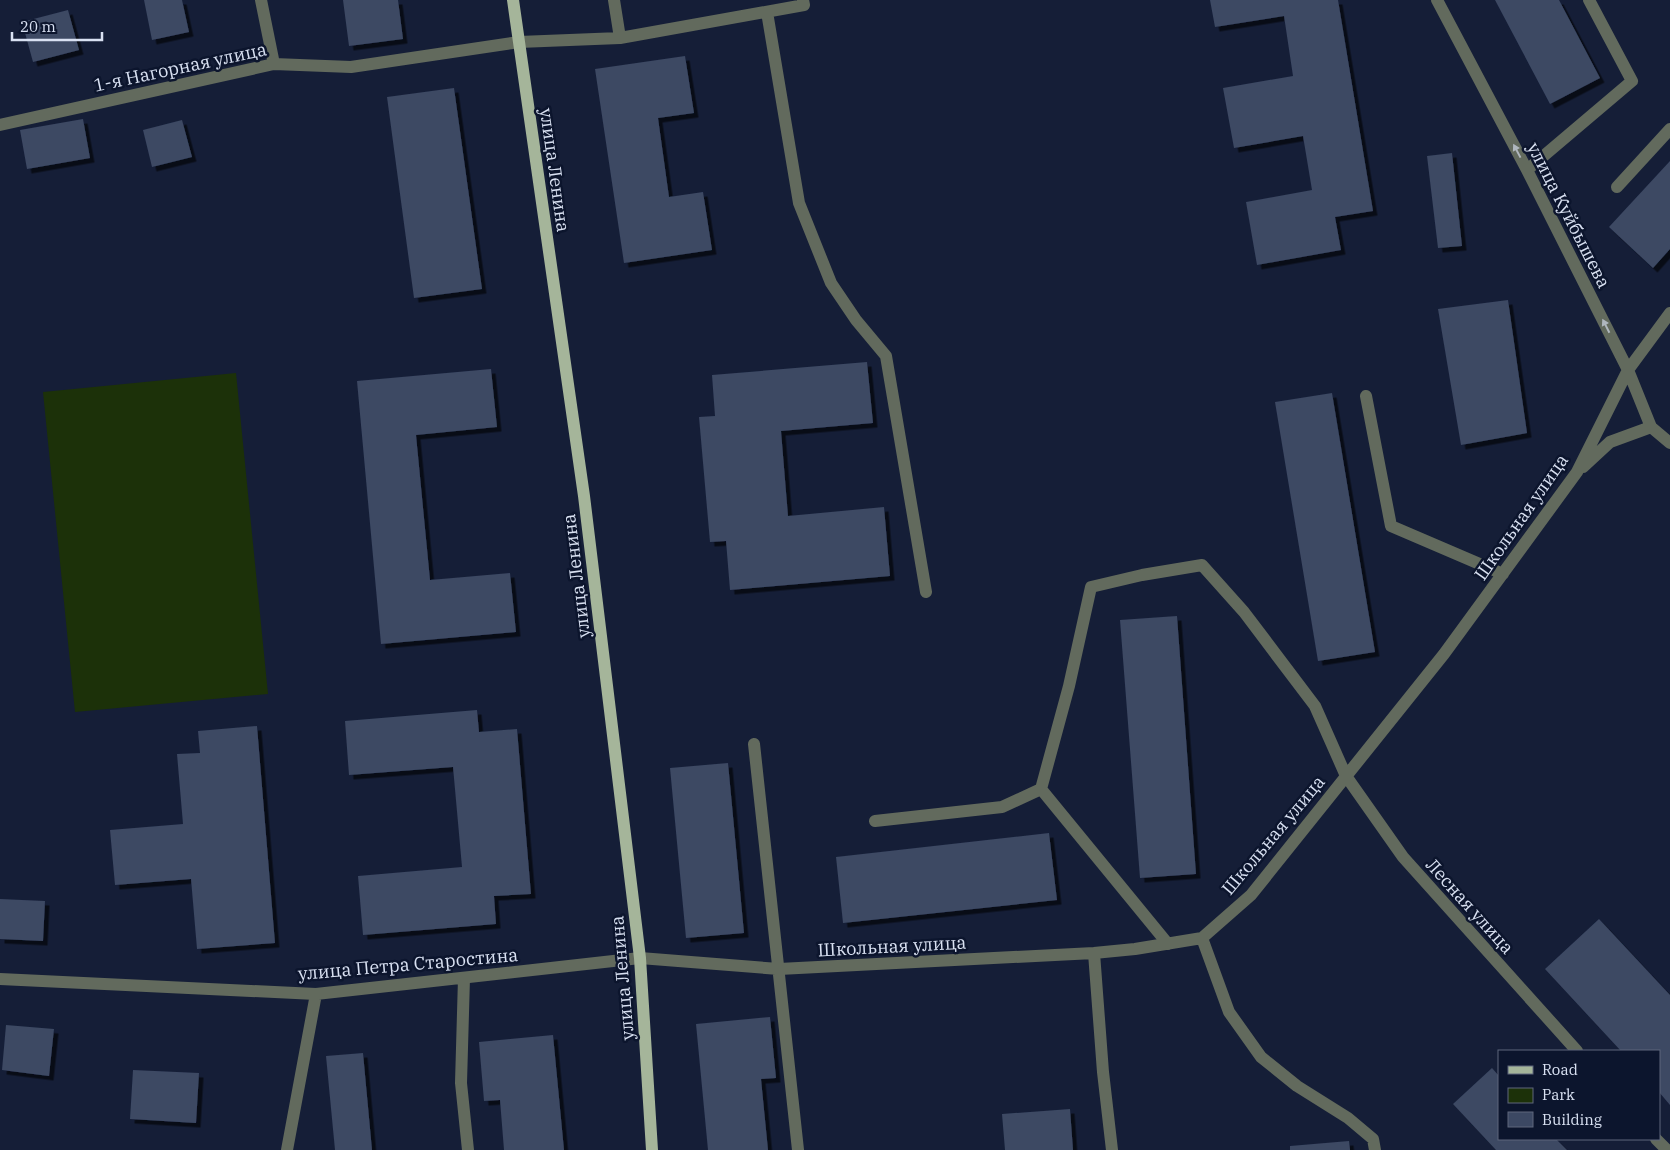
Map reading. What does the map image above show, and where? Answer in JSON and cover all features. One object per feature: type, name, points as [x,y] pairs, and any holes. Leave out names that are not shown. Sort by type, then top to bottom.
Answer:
[{"type":"main road","name":"улица Ленина","points":[[513,0],[584,496],[640,958],[652,1150]]},
{"type":"street","points":[[261,0],[274,64]]},
{"type":"street","points":[[614,0],[620,38]]},
{"type":"street","name":"1-я Нагорная улица","points":[[0,125],[274,64],[351,67],[519,42],[620,38],[804,5],[803,0]]},
{"type":"street","name":"улица Куйбышева","points":[[1438,0],[1527,170],[1628,370],[1651,427],[1670,443]]},
{"type":"street","points":[[1527,170],[1632,81],[1589,0]]},
{"type":"street","points":[[767,12],[798,203],[831,283],[856,320],[886,356],[926,592]]},
{"type":"street","points":[[1617,187],[1670,129]]},
{"type":"street","name":"Школьная улица","points":[[640,958],[779,969],[1094,953],[1202,938],[1250,895],[1444,654],[1577,472],[1628,370],[1670,313]]},
{"type":"street","points":[[1366,396],[1391,526],[1503,574]]},
{"type":"street","points":[[1577,472],[1610,442],[1651,427]]},
{"type":"street","name":"Лесная улица","points":[[1041,789],[1069,686],[1091,587],[1142,575],[1202,565],[1244,612],[1315,706],[1346,776],[1403,857],[1576,1050]]},
{"type":"street","points":[[754,744],[798,1150]]},
{"type":"street","points":[[876,821],[1002,806],[1041,789],[1168,944]]},
{"type":"street","points":[[1202,938],[1229,1012],[1261,1057],[1297,1086],[1354,1123],[1373,1139],[1375,1150]]},
{"type":"street","points":[[1094,953],[1103,1072],[1112,1150]]},
{"type":"street","name":"улица Петра Старостина","points":[[0,979],[316,994],[640,958]]},
{"type":"street","points":[[464,978],[461,1083],[468,1150]]},
{"type":"street","points":[[287,1150],[316,994]]},
{"type":"street","points":[[1657,1140],[1667,1150]]},
{"type":"green space","points":[[236,373],[268,694],[75,712],[43,392]]},
{"type":"building","points":[[144,0],[182,0],[189,32],[152,40]]},
{"type":"building","points":[[343,0],[398,0],[403,39],[349,46]]},
{"type":"building","points":[[1210,0],[1338,0],[1373,211],[1335,217],[1341,250],[1257,265],[1246,202],[1312,190],[1303,136],[1234,148],[1223,88],[1293,76],[1284,16],[1215,27]]},
{"type":"building","points":[[1495,0],[1559,0],[1600,78],[1550,104]]},
{"type":"building","points":[[68,10],[79,50],[33,62],[22,22]]},
{"type":"building","points":[[685,56],[694,113],[658,118],[669,197],[703,192],[712,250],[624,263],[595,69]]},
{"type":"building","points":[[454,88],[482,289],[414,298],[387,97]]},
{"type":"building","points":[[83,119],[90,158],[27,169],[20,130]]},
{"type":"building","points":[[182,120],[192,157],[152,167],[143,130]]},
{"type":"building","points":[[1452,153],[1462,246],[1438,248],[1427,156]]},
{"type":"building","points":[[1670,161],[1670,249],[1653,268],[1609,227]]},
{"type":"building","points":[[1508,300],[1527,433],[1461,445],[1438,309]]},
{"type":"building","points":[[867,362],[873,423],[781,431],[788,516],[884,507],[890,576],[730,590],[726,541],[710,542],[699,417],[715,416],[712,375]]},
{"type":"building","points":[[491,369],[497,427],[416,435],[430,580],[510,573],[516,632],[381,644],[357,381]]},
{"type":"building","points":[[1332,393],[1375,652],[1318,661],[1275,402]]},
{"type":"building","points":[[1177,616],[1196,874],[1140,878],[1120,620]]},
{"type":"building","points":[[477,710],[479,732],[517,729],[531,894],[494,896],[496,924],[363,935],[358,876],[462,867],[453,767],[349,775],[345,721]]},
{"type":"building","points":[[257,726],[275,943],[197,949],[191,879],[115,885],[110,830],[183,824],[177,754],[200,753],[198,731]]},
{"type":"building","points":[[728,763],[744,933],[686,938],[670,768]]},
{"type":"building","points":[[1049,833],[1057,900],[843,923],[836,857]]},
{"type":"building","points":[[0,899],[45,901],[43,941],[0,939]]},
{"type":"building","points":[[1599,919],[1670,995],[1670,1105],[1660,1093],[1660,1050],[1620,1050],[1545,969]]},
{"type":"building","points":[[770,1017],[776,1078],[761,1079],[768,1150],[708,1150],[696,1024]]},
{"type":"building","points":[[6,1025],[54,1029],[49,1076],[2,1070]]},
{"type":"building","points":[[553,1035],[564,1150],[504,1150],[500,1100],[484,1101],[479,1042]]},
{"type":"building","points":[[363,1053],[372,1150],[335,1150],[326,1056]]},
{"type":"building","points":[[1492,1068],[1498,1075],[1498,1140],[1557,1140],[1567,1150],[1496,1150],[1453,1104]]},
{"type":"building","points":[[133,1070],[199,1073],[196,1123],[130,1119]]},
{"type":"building","points":[[1070,1109],[1073,1150],[1005,1150],[1002,1114]]},
{"type":"building","points":[[1349,1141],[1350,1150],[1290,1150],[1290,1146]]}]
